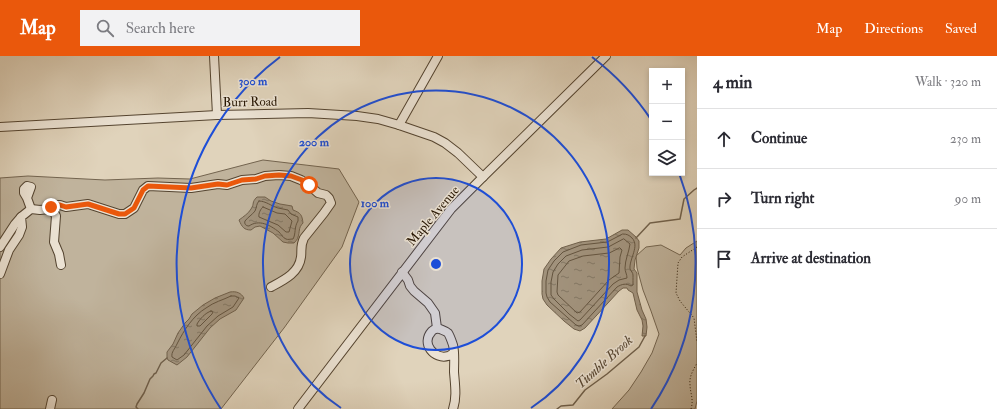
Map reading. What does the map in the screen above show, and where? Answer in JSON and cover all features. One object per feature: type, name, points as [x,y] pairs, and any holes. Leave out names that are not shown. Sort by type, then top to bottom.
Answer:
[{"type":"street","points":[[214,56],[216,115]]},
{"type":"street","points":[[399,125],[438,56]]},
{"type":"street","name":"Maple Avenue","points":[[298,409],[451,210],[606,56]]},
{"type":"street","name":"Burr Road","points":[[0,127],[216,115],[308,113],[357,116],[378,119],[434,137],[458,153],[483,177]]},
{"type":"street","points":[[0,247],[15,224],[31,209],[48,209],[54,205],[66,207],[88,204],[119,214],[125,214],[134,208],[143,190],[148,186],[191,188],[218,184],[227,185],[242,180],[256,179],[265,176],[291,176],[302,180],[318,193],[326,195],[331,203],[301,243],[302,256],[295,272],[271,287]]},
{"type":"street","points":[[27,198],[31,209]]},
{"type":"street","points":[[51,207],[56,216],[54,242],[59,254],[61,265]]},
{"type":"street","points":[[0,274],[9,250],[19,235],[22,227],[21,217]]},
{"type":"street","points":[[402,272],[414,291],[428,303],[435,313],[437,328]]},
{"type":"street","points":[[437,328],[433,330],[429,336],[428,347],[432,352],[442,356],[449,356],[453,353]]},
{"type":"street","points":[[437,328],[448,334],[453,346],[455,388],[453,409]]},
{"type":"street","points":[[50,409],[52,400]]},
{"type":"path","points":[[697,247],[682,257],[678,263],[676,294],[694,318],[697,342]]},
{"type":"path","points":[[691,409],[693,403],[690,378],[697,363]]},
{"type":"shaded area","points":[[263,160],[339,169],[359,202],[342,247],[284,328],[221,409],[0,409],[0,178],[28,176],[105,180],[158,178],[190,179]]},
{"type":"shaded area","points":[[697,241],[697,401],[695,409],[612,409],[629,390],[641,372],[652,353],[659,334],[643,290],[637,268],[636,256],[646,247],[661,245],[680,255],[686,248]]},
{"type":"water","points":[[257,197],[265,197],[280,204],[292,206],[293,210],[301,215],[303,223],[300,228],[298,239],[294,243],[283,242],[273,233],[260,226],[251,230],[245,229],[242,226],[239,220],[250,210]]},
{"type":"water","points":[[622,230],[628,230],[639,241],[639,248],[634,269],[637,273],[637,292],[646,319],[646,336],[642,336],[642,320],[637,310],[633,293],[627,288],[623,288],[619,291],[585,328],[580,331],[574,329],[547,305],[543,299],[542,281],[544,269],[561,248],[580,242],[606,239]]},
{"type":"water","points":[[230,292],[238,293],[244,298],[236,310],[220,319],[210,328],[187,357],[177,365],[168,360],[167,352],[178,333],[192,314],[215,298]]},
{"type":"waterway","name":"Tumble Brook","points":[[636,238],[650,223],[680,219],[684,199],[697,188]]},
{"type":"waterway","name":"Tumble Brook","points":[[557,409],[561,406],[573,405],[585,390],[639,347],[645,336]]},
{"type":"waterway","points":[[138,409],[136,407],[137,404],[150,379],[156,373],[161,363],[167,358]]},
{"type":"route","points":[[51,207],[54,205],[60,205],[74,207],[88,204],[119,214],[125,214],[134,208],[143,190],[148,186],[191,188],[218,184],[227,185],[242,180],[279,175],[291,176],[302,180],[309,185]]}]
